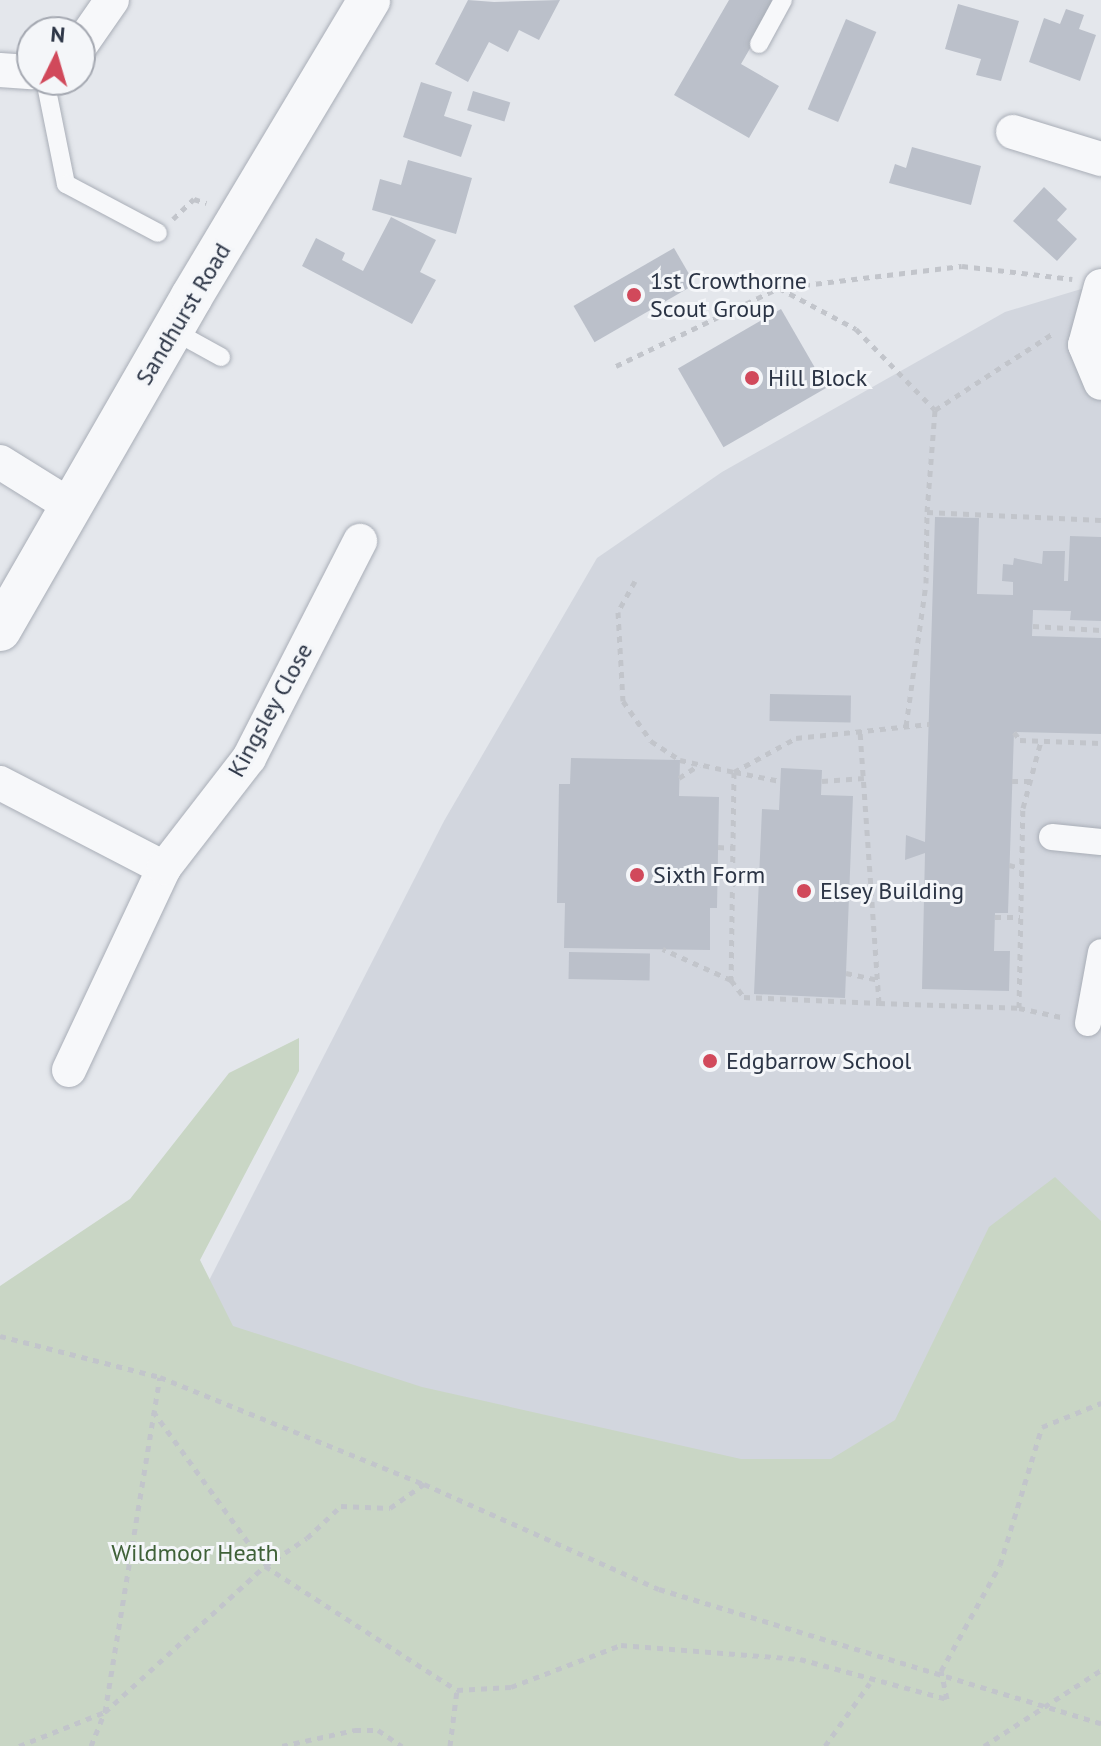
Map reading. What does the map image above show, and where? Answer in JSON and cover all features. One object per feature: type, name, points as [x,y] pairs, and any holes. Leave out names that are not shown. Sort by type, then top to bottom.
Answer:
[{"type":"street","points":[[96,23],[112,0]]},
{"type":"street","name":"Sandhurst Road","points":[[0,630],[69,505],[369,0]]},
{"type":"street","points":[[1013,132],[1101,159]]},
{"type":"street","points":[[1093,283],[1085,345],[1101,383]]},
{"type":"street","points":[[0,462],[69,505]]},
{"type":"street","name":"Kingsley Close","points":[[69,1070],[164,868],[249,758],[360,541]]},
{"type":"street","points":[[2,789],[164,868]]},
{"type":"street","points":[[1052,837],[1101,842]]},
{"type":"street","points":[[1088,1023],[1101,952]]},
{"type":"lane","points":[[759,44],[783,0]]},
{"type":"lane","points":[[48,96],[66,184],[158,233]]},
{"type":"lane","points":[[172,330],[221,357]]},
{"type":"path","points":[[158,233],[194,199],[210,205]]},
{"type":"path","points":[[616,366],[779,288],[962,266],[1093,283]]},
{"type":"path","points":[[779,288],[856,329],[935,410],[927,512],[926,583],[906,726]]},
{"type":"path","points":[[935,410],[1050,332],[1089,331]]},
{"type":"path","points":[[927,512],[1101,520]]},
{"type":"path","points":[[635,581],[618,612],[623,701],[651,741],[680,760],[780,781]]},
{"type":"path","points":[[1033,626],[1101,630]]},
{"type":"path","points":[[734,772],[796,738],[929,724]]},
{"type":"path","points":[[860,731],[879,1003]]},
{"type":"path","points":[[1014,732],[1020,740],[1101,743]]},
{"type":"path","points":[[663,949],[731,980],[744,997],[1019,1008],[1022,829],[1041,741]]},
{"type":"path","points":[[679,778],[700,765]]},
{"type":"path","points":[[731,980],[734,772]]},
{"type":"path","points":[[822,781],[864,778]]},
{"type":"path","points":[[1012,781],[1030,781]]},
{"type":"path","points":[[1011,829],[1022,829]]},
{"type":"path","points":[[718,847],[733,848]]},
{"type":"path","points":[[1009,865],[1021,868]]},
{"type":"path","points":[[995,917],[1020,917]]},
{"type":"path","points":[[846,973],[878,980]]},
{"type":"path","points":[[0,1336],[160,1377],[424,1484],[659,1589],[941,1671],[1101,1723]]},
{"type":"path","points":[[91,1746],[105,1712],[160,1377]]},
{"type":"path","points":[[153,1411],[265,1566],[457,1690],[511,1687],[621,1645],[800,1659],[871,1682],[947,1699],[941,1671],[1000,1565],[1042,1427],[1101,1403]]},
{"type":"path","points":[[19,1746],[105,1712],[265,1566],[307,1538],[341,1506],[390,1508],[424,1484]]},
{"type":"path","points":[[984,1746],[1049,1708],[1101,1670]]},
{"type":"path","points":[[825,1746],[871,1682]]},
{"type":"path","points":[[450,1746],[457,1690]]},
{"type":"path","points":[[282,1746],[355,1730],[378,1730],[402,1746]]},
{"type":"shaded area","name":"Edgbarrow School","points":[[1101,283],[1101,1302],[1001,1608],[175,1347],[444,821],[597,558],[722,472],[1005,312]]},
{"type":"green space","name":"Wildmoor Heath","points":[[299,1038],[299,1071],[200,1260],[233,1326],[422,1387],[741,1459],[831,1459],[895,1420],[989,1227],[1055,1177],[1101,1221],[1101,1746],[0,1746],[0,1286],[130,1199],[229,1073]]},
{"type":"building","points":[[468,0],[560,0],[539,40],[519,30],[508,52],[489,42],[468,82],[435,64]]},
{"type":"building","points":[[729,0],[778,0],[741,64],[779,86],[749,138],[674,95]]},
{"type":"building","points":[[958,4],[1019,21],[1001,81],[976,75],[981,59],[945,49]]},
{"type":"building","points":[[1066,9],[1084,15],[1079,29],[1096,35],[1080,81],[1029,62],[1044,18],[1060,24]]},
{"type":"building","points":[[846,19],[876,32],[838,122],[808,109]]},
{"type":"building","points":[[421,82],[452,92],[444,116],[472,125],[461,157],[403,137]]},
{"type":"building","points":[[473,91],[510,102],[504,122],[467,110]]},
{"type":"building","points":[[912,147],[981,166],[971,205],[889,183],[895,164],[906,168]]},
{"type":"building","points":[[408,160],[472,178],[456,234],[372,210],[380,179],[401,185]]},
{"type":"building","points":[[1044,187],[1067,209],[1057,220],[1077,239],[1057,261],[1013,221]]},
{"type":"building","points":[[391,217],[436,240],[420,272],[436,280],[412,324],[302,266],[316,238],[345,253],[342,260],[363,271]]},
{"type":"building","name":"1st Crowthorne Scout Group","points":[[674,248],[695,284],[595,342],[574,306]]},
{"type":"building","name":"Hill Block","points":[[781,309],[826,388],[723,447],[678,369]]},
{"type":"building","points":[[935,517],[979,518],[977,594],[1013,595],[1013,582],[1002,581],[1003,564],[1013,565],[1014,558],[1042,564],[1043,551],[1065,551],[1064,581],[1068,581],[1070,536],[1101,537],[1101,621],[1070,620],[1071,611],[1033,610],[1032,636],[1101,638],[1101,734],[1014,732],[1008,913],[995,913],[994,951],[1010,951],[1009,991],[922,989],[925,853],[905,860],[906,835],[925,842]]},
{"type":"building","points":[[770,694],[851,695],[851,722],[770,721]]},
{"type":"building","name":"Sixth Form","points":[[571,758],[680,760],[679,796],[719,797],[717,908],[710,908],[710,950],[564,948],[565,903],[557,903],[559,784],[570,784]]},
{"type":"building","name":"Elsey Building","points":[[781,768],[822,770],[821,795],[853,796],[845,998],[754,994],[762,809],[779,810]]},
{"type":"building","points":[[569,952],[650,953],[650,980],[569,979]]},
{"type":"place","name":"1st Crowthorne Scout Group","points":[[634,295]]},
{"type":"place","name":"Hill Block","points":[[752,378]]},
{"type":"place","name":"Sixth Form","points":[[637,875]]},
{"type":"place","name":"Elsey Building","points":[[804,891]]},
{"type":"place","name":"Edgbarrow School","points":[[710,1061]]}]
